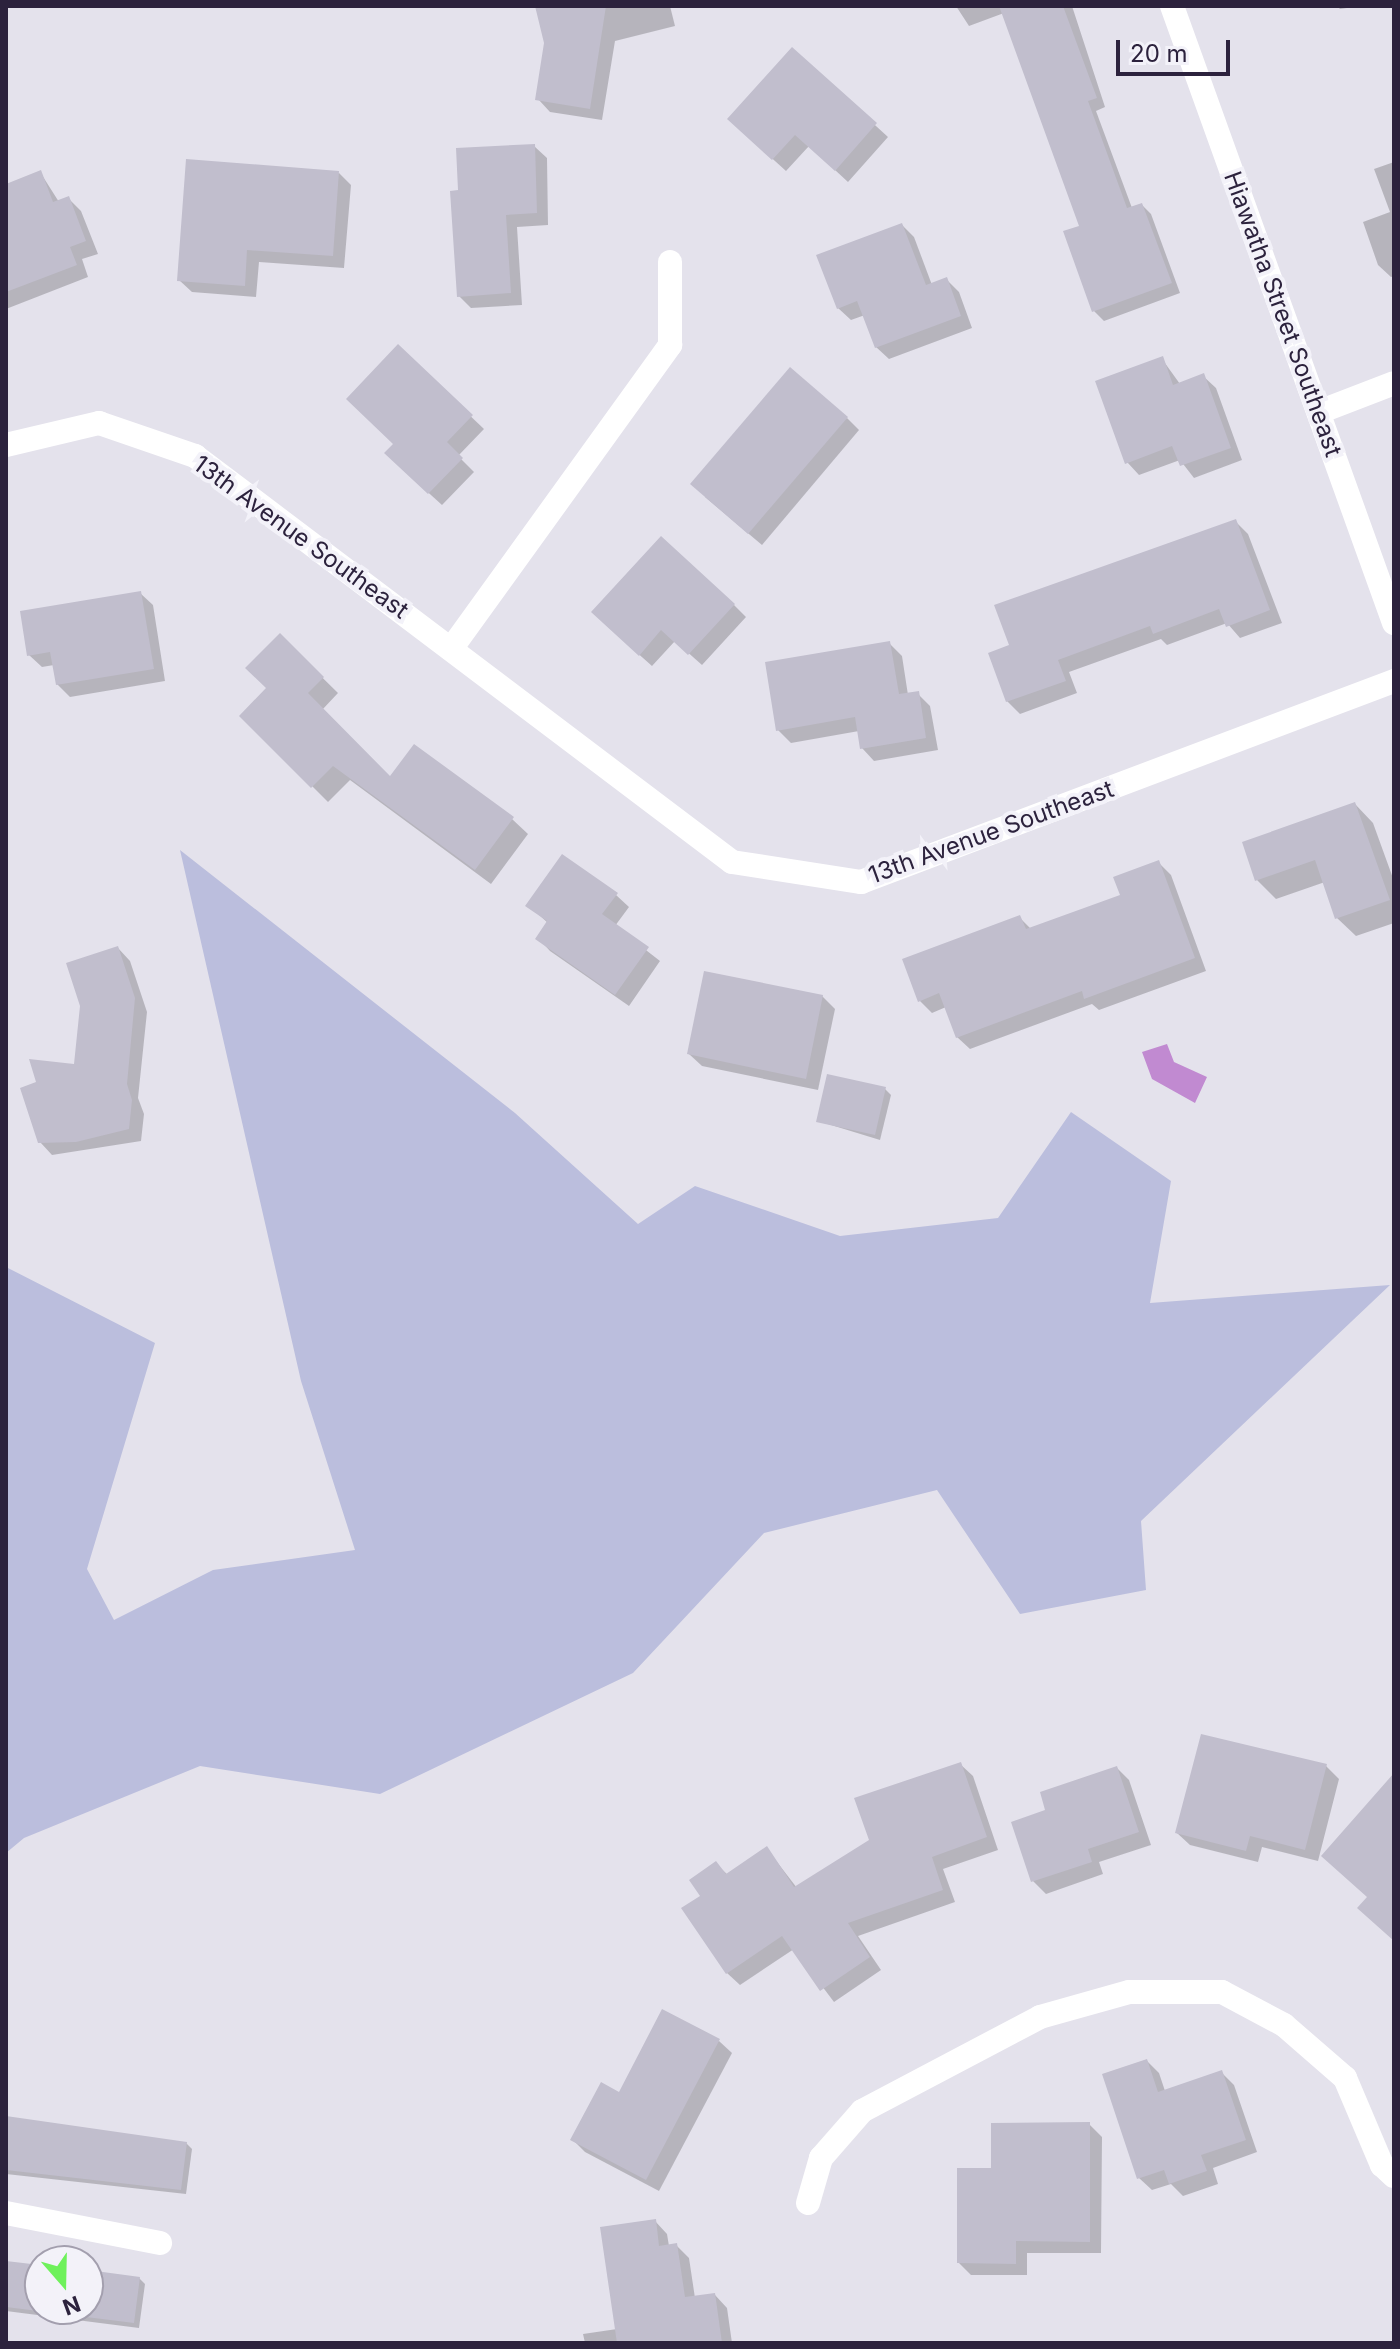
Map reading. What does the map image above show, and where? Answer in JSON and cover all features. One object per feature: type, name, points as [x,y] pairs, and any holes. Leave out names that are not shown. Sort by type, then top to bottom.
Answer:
[{"type":"street","name":"Hiawatha Street Southeast","points":[[1172,6],[1394,623]]},
{"type":"street","points":[[451,649],[670,345],[670,262]]},
{"type":"street","points":[[1319,412],[1394,383]]},
{"type":"street","name":"13th Avenue Southeast","points":[[6,445],[99,423],[195,456],[732,862],[861,882],[1394,681]]},
{"type":"street","points":[[808,2203],[821,2158],[862,2111],[1040,2017],[1129,1992],[1222,1992],[1284,2025],[1345,2078],[1382,2165],[1394,2176]]},
{"type":"street","points":[[6,2213],[160,2243]]},
{"type":"shaded area","points":[[180,850],[515,1113],[638,1224],[695,1186],[840,1236],[998,1218],[1071,1112],[1171,1181],[1150,1303],[1390,1285],[1141,1521],[1146,1590],[1020,1614],[937,1490],[764,1533],[633,1673],[380,1794],[200,1766],[24,1838],[6,1853],[6,1267],[155,1343],[87,1569],[114,1620],[213,1570],[355,1550],[301,1381]]},
{"type":"shaded area","points":[[1167,1044],[1174,1062],[1207,1077],[1195,1103],[1152,1079],[1142,1052]]},
{"type":"building","points":[[535,6],[606,6],[590,109],[535,100],[544,43]]},
{"type":"building","points":[[999,6],[1063,6],[1097,98],[1088,101],[1127,208],[1142,203],[1172,283],[1092,312],[1063,231],[1079,226]]},
{"type":"building","points":[[792,47],[877,123],[835,171],[795,135],[772,160],[727,119]]},
{"type":"building","points":[[535,144],[537,213],[506,215],[511,293],[457,297],[450,191],[458,190],[456,148]]},
{"type":"building","points":[[186,159],[339,171],[333,256],[247,250],[245,286],[177,281]]},
{"type":"building","points":[[41,170],[53,202],[69,196],[86,241],[70,247],[77,265],[6,292],[6,184]]},
{"type":"building","points":[[902,223],[926,285],[947,277],[961,316],[875,348],[857,301],[837,309],[816,255]]},
{"type":"building","points":[[398,344],[473,415],[447,442],[463,458],[428,494],[384,453],[393,444],[346,399]]},
{"type":"building","points":[[1163,356],[1173,385],[1204,373],[1231,448],[1180,466],[1172,446],[1125,464],[1095,381]]},
{"type":"building","points":[[790,367],[848,417],[748,534],[690,484]]},
{"type":"building","points":[[1236,519],[1270,610],[1226,627],[1219,609],[1153,634],[1150,626],[1058,660],[1066,681],[1006,702],[988,653],[1009,645],[994,605]]},
{"type":"building","points":[[661,536],[735,604],[688,655],[661,630],[639,656],[591,612]]},
{"type":"building","points":[[141,591],[154,669],[56,685],[50,652],[27,656],[20,611]]},
{"type":"building","points":[[280,633],[324,677],[308,693],[390,776],[414,744],[514,817],[475,870],[333,766],[311,788],[239,716],[266,688],[245,668]]},
{"type":"building","points":[[890,641],[899,694],[919,691],[926,738],[860,749],[855,717],[776,731],[765,662]]},
{"type":"building","points":[[1355,802],[1390,900],[1335,919],[1315,860],[1255,881],[1242,842]]},
{"type":"building","points":[[562,854],[618,893],[602,914],[649,947],[615,995],[535,939],[547,921],[525,906]]},
{"type":"building","points":[[1159,860],[1195,958],[1084,999],[1082,991],[956,1038],[939,993],[918,1002],[902,959],[1020,915],[1026,929],[1120,895],[1113,877]]},
{"type":"building","points":[[118,946],[135,998],[127,1084],[132,1100],[129,1129],[76,1142],[38,1143],[20,1088],[36,1082],[29,1059],[74,1064],[80,1006],[66,963]]},
{"type":"building","points":[[704,971],[823,995],[806,1079],[687,1054]]},
{"type":"building","points":[[827,1074],[886,1087],[875,1135],[816,1122]]},
{"type":"building","points":[[1201,1734],[1327,1764],[1305,1850],[1250,1836],[1246,1851],[1175,1833]]},
{"type":"building","points":[[961,1762],[987,1837],[932,1857],[943,1890],[848,1923],[870,1957],[820,1991],[782,1936],[726,1974],[681,1908],[700,1896],[689,1880],[716,1861],[726,1874],[767,1846],[794,1887],[869,1840],[854,1798]]},
{"type":"building","points":[[1117,1766],[1139,1832],[1088,1849],[1092,1862],[1031,1882],[1011,1822],[1045,1810],[1040,1792]]},
{"type":"building","points":[[1394,1773],[1394,1941],[1357,1908],[1367,1897],[1321,1856]]},
{"type":"building","points":[[662,2009],[720,2039],[646,2180],[570,2140],[601,2082],[619,2092]]},
{"type":"building","points":[[1147,2059],[1158,2092],[1222,2070],[1246,2140],[1201,2155],[1207,2171],[1169,2184],[1164,2170],[1137,2179],[1102,2074]]},
{"type":"building","points":[[6,2116],[187,2142],[181,2190],[6,2170]]},
{"type":"building","points":[[1090,2122],[1090,2242],[1016,2241],[1016,2264],[957,2263],[957,2168],[991,2168],[991,2123]]},
{"type":"building","points":[[656,2219],[659,2246],[677,2243],[685,2297],[715,2293],[722,2343],[617,2343],[600,2227]]},
{"type":"building","points":[[6,2261],[24,2263],[24,2309],[6,2307]]},
{"type":"building","points":[[104,2272],[140,2277],[134,2323],[104,2319]]}]
